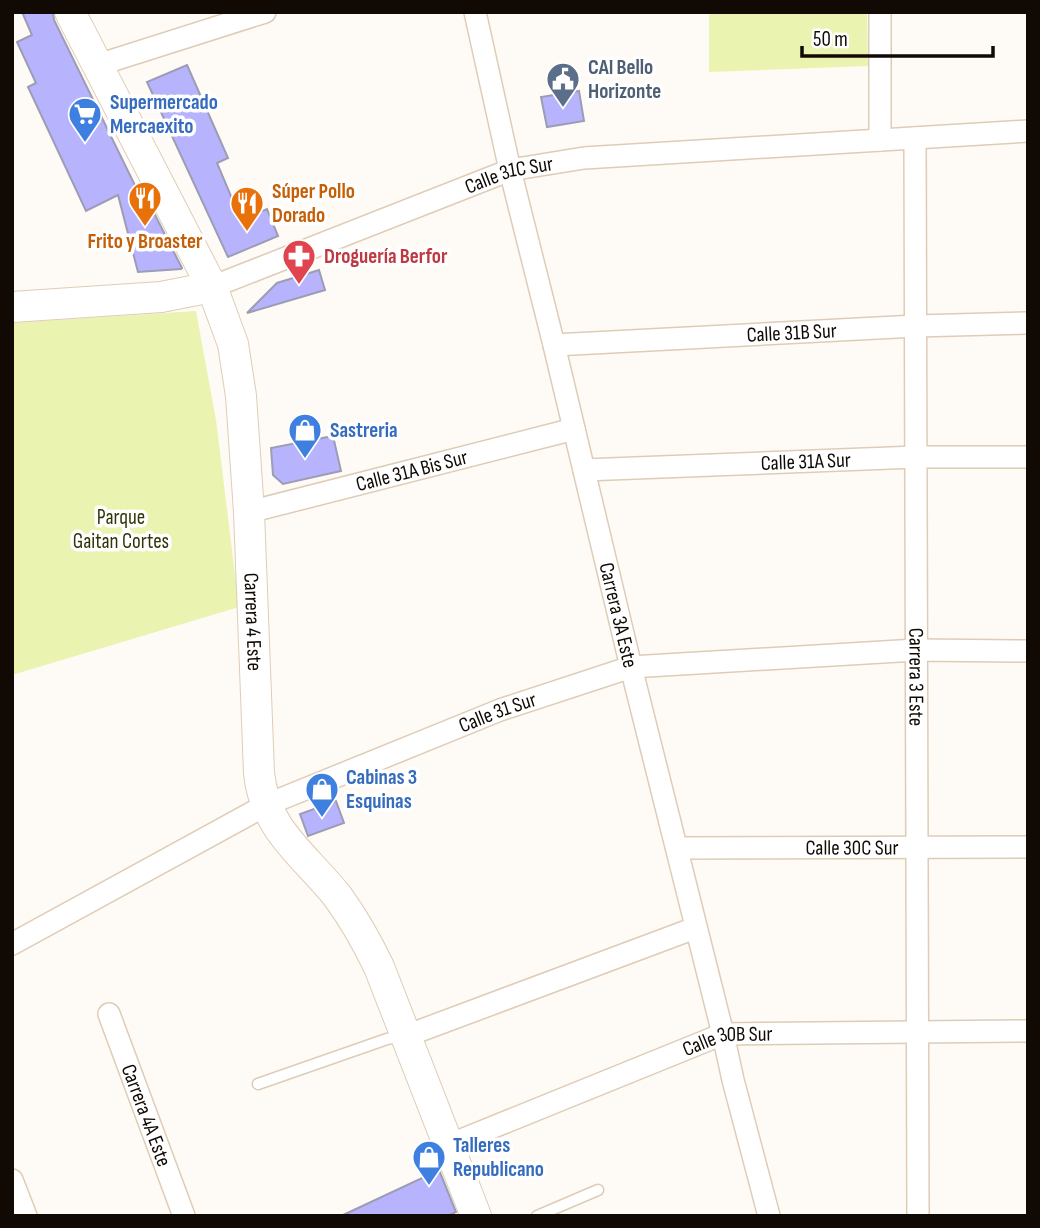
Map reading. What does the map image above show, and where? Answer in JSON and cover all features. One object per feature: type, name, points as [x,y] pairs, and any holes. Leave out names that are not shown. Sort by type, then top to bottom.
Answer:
[{"type":"street","name":"Carrera 4 Este","points":[[70,12],[212,287],[225,318],[238,371],[249,512],[258,765],[260,787],[266,805],[287,841],[336,895],[379,967],[477,1216]]},
{"type":"street","points":[[99,65],[265,12]]},
{"type":"street","name":"Carrera 3A Este","points":[[475,12],[510,170],[631,667],[769,1216]]},
{"type":"street","points":[[880,12],[880,139]]},
{"type":"street","name":"Calle 31C Sur","points":[[12,307],[162,297],[212,287],[510,170],[583,158],[1028,131]]},
{"type":"street","name":"Carrera 3 Este","points":[[915,138],[918,1216]]},
{"type":"street","name":"Calle 31B Sur","points":[[554,345],[916,326],[1028,323]]},
{"type":"street","name":"Calle 31A Bis Sur","points":[[249,512],[574,429]]},
{"type":"street","name":"Calle 31A Sur","points":[[584,470],[916,457],[1028,457]]},
{"type":"street","name":"Calle 31 Sur","points":[[12,944],[266,805],[500,710],[631,667],[916,650],[1028,651]]},
{"type":"street","name":"Calle 30C Sur","points":[[677,848],[1028,847]]},
{"type":"street","points":[[406,1036],[695,928]]},
{"type":"street","name":"Carrera 4A Este","points":[[109,1014],[184,1216]]},
{"type":"street","name":"Calle 30B Sur","points":[[449,1145],[723,1034],[1028,1031]]},
{"type":"street","points":[[14,1190],[26,1216]]},
{"type":"lane","points":[[258,1084],[387,1039],[406,1036]]},
{"type":"lane","points":[[537,1216],[598,1190]]},
{"type":"green space","points":[[709,12],[867,12],[868,66],[709,72]]},
{"type":"green space","name":"Parque Gaitan Cortes","points":[[196,311],[216,420],[239,607],[12,675],[12,323]]},
{"type":"building","points":[[22,12],[53,12],[54,20],[148,212],[152,210],[154,213],[181,269],[138,272],[118,195],[86,211],[28,87],[36,83],[17,42],[32,35]]},
{"type":"building","points":[[187,65],[228,158],[217,163],[241,220],[267,209],[278,236],[228,257],[147,82]]},
{"type":"building","name":"CAI Bello Horizonte","points":[[579,91],[584,121],[547,127],[541,97]]},
{"type":"building","name":"Droguería Berfor","points":[[319,270],[325,290],[247,313],[277,283]]},
{"type":"building","name":"Sastreria","points":[[333,436],[341,471],[283,484],[273,475],[271,448]]},
{"type":"building","name":"Cabinas 3 Esquinas","points":[[336,801],[344,823],[308,836],[300,814]]},
{"type":"building","name":"Talleres Republicano","points":[[439,1170],[456,1212],[447,1216],[341,1216]]},
{"type":"place","name":"CAI Bello Horizonte","points":[[563,109]]},
{"type":"place","name":"Supermercado Mercaexito","points":[[85,144]]},
{"type":"place","name":"Frito y Broaster","points":[[145,228]]},
{"type":"place","name":"Súper Pollo Dorado","points":[[247,233]]},
{"type":"place","name":"Droguería Berfor","points":[[299,286]]},
{"type":"place","name":"Sastreria","points":[[305,460]]},
{"type":"place","name":"Cabinas 3 Esquinas","points":[[322,819]]},
{"type":"place","name":"Talleres Republicano","points":[[429,1187]]}]
